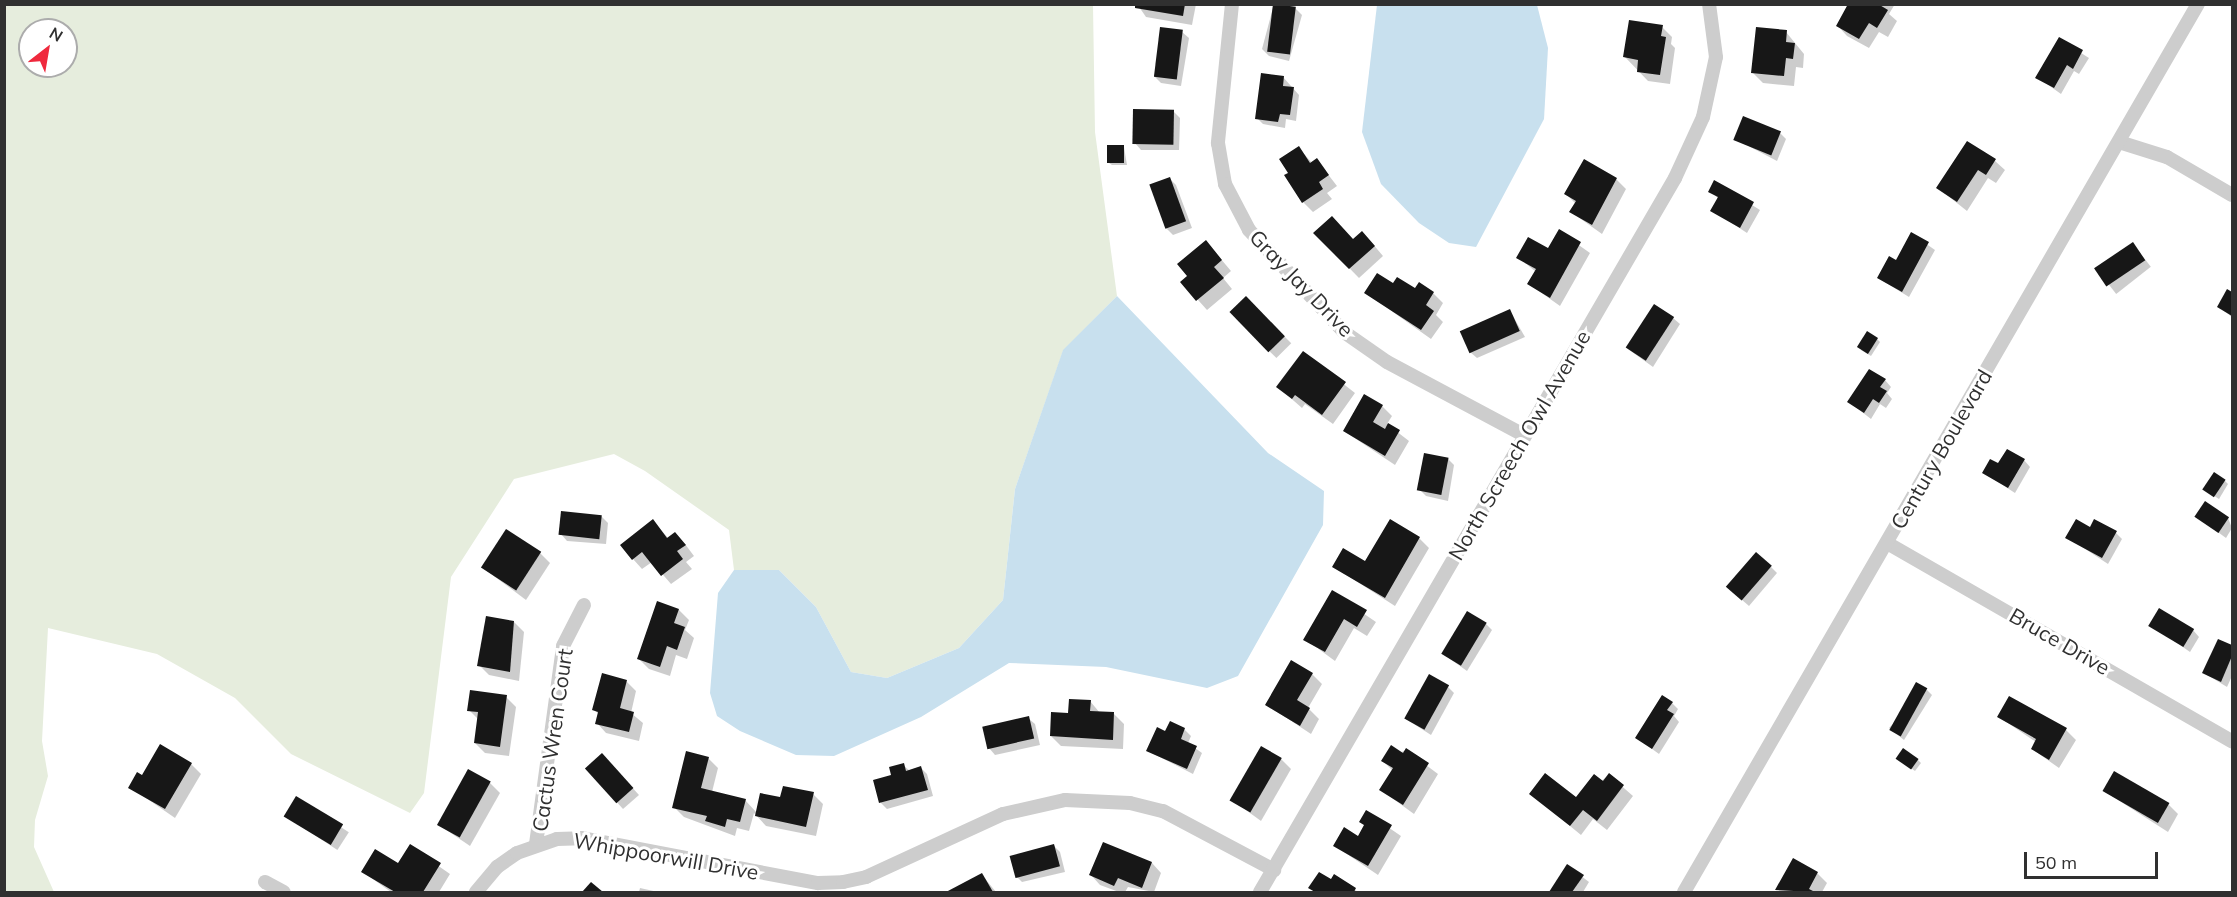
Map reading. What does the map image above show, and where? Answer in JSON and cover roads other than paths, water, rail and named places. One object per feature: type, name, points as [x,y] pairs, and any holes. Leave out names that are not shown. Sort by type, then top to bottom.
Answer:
[{"type":"street","name":"Gray Jay Drive","points":[[1232,4],[1218,143],[1225,184],[1249,230],[1344,332],[1387,362],[1524,435]]},
{"type":"street","name":"North Screech Owl Avenue","points":[[1260,892],[1675,178],[1703,117],[1716,57],[1709,4]]},
{"type":"street","name":"Century Boulevard","points":[[1684,892],[2198,4]]},
{"type":"street","points":[[2119,142],[2167,157],[2232,195]]},
{"type":"street","name":"Bruce Drive","points":[[1887,543],[2232,741]]},
{"type":"street","name":"Cactus Wren Court","points":[[536,844],[563,646],[584,605]]},
{"type":"street","name":"Whippoorwill Drive","points":[[476,892],[497,867],[536,844],[580,838],[818,883],[843,882],[866,877],[1003,814],[1054,801],[1098,799],[1163,811],[1274,870]]},
{"type":"street","points":[[265,882],[284,892]]},
{"type":"water","points":[[1377,5],[1537,5],[1548,48],[1544,119],[1476,247],[1449,243],[1419,223],[1381,184],[1362,132]]},
{"type":"water","points":[[1117,296],[1268,453],[1324,491],[1323,525],[1238,676],[1207,688],[1106,667],[1009,663],[921,717],[834,756],[796,755],[740,731],[717,716],[710,693],[718,593],[734,570],[779,570],[816,607],[851,672],[887,678],[959,648],[1003,600],[1015,489],[1063,350]]}]
